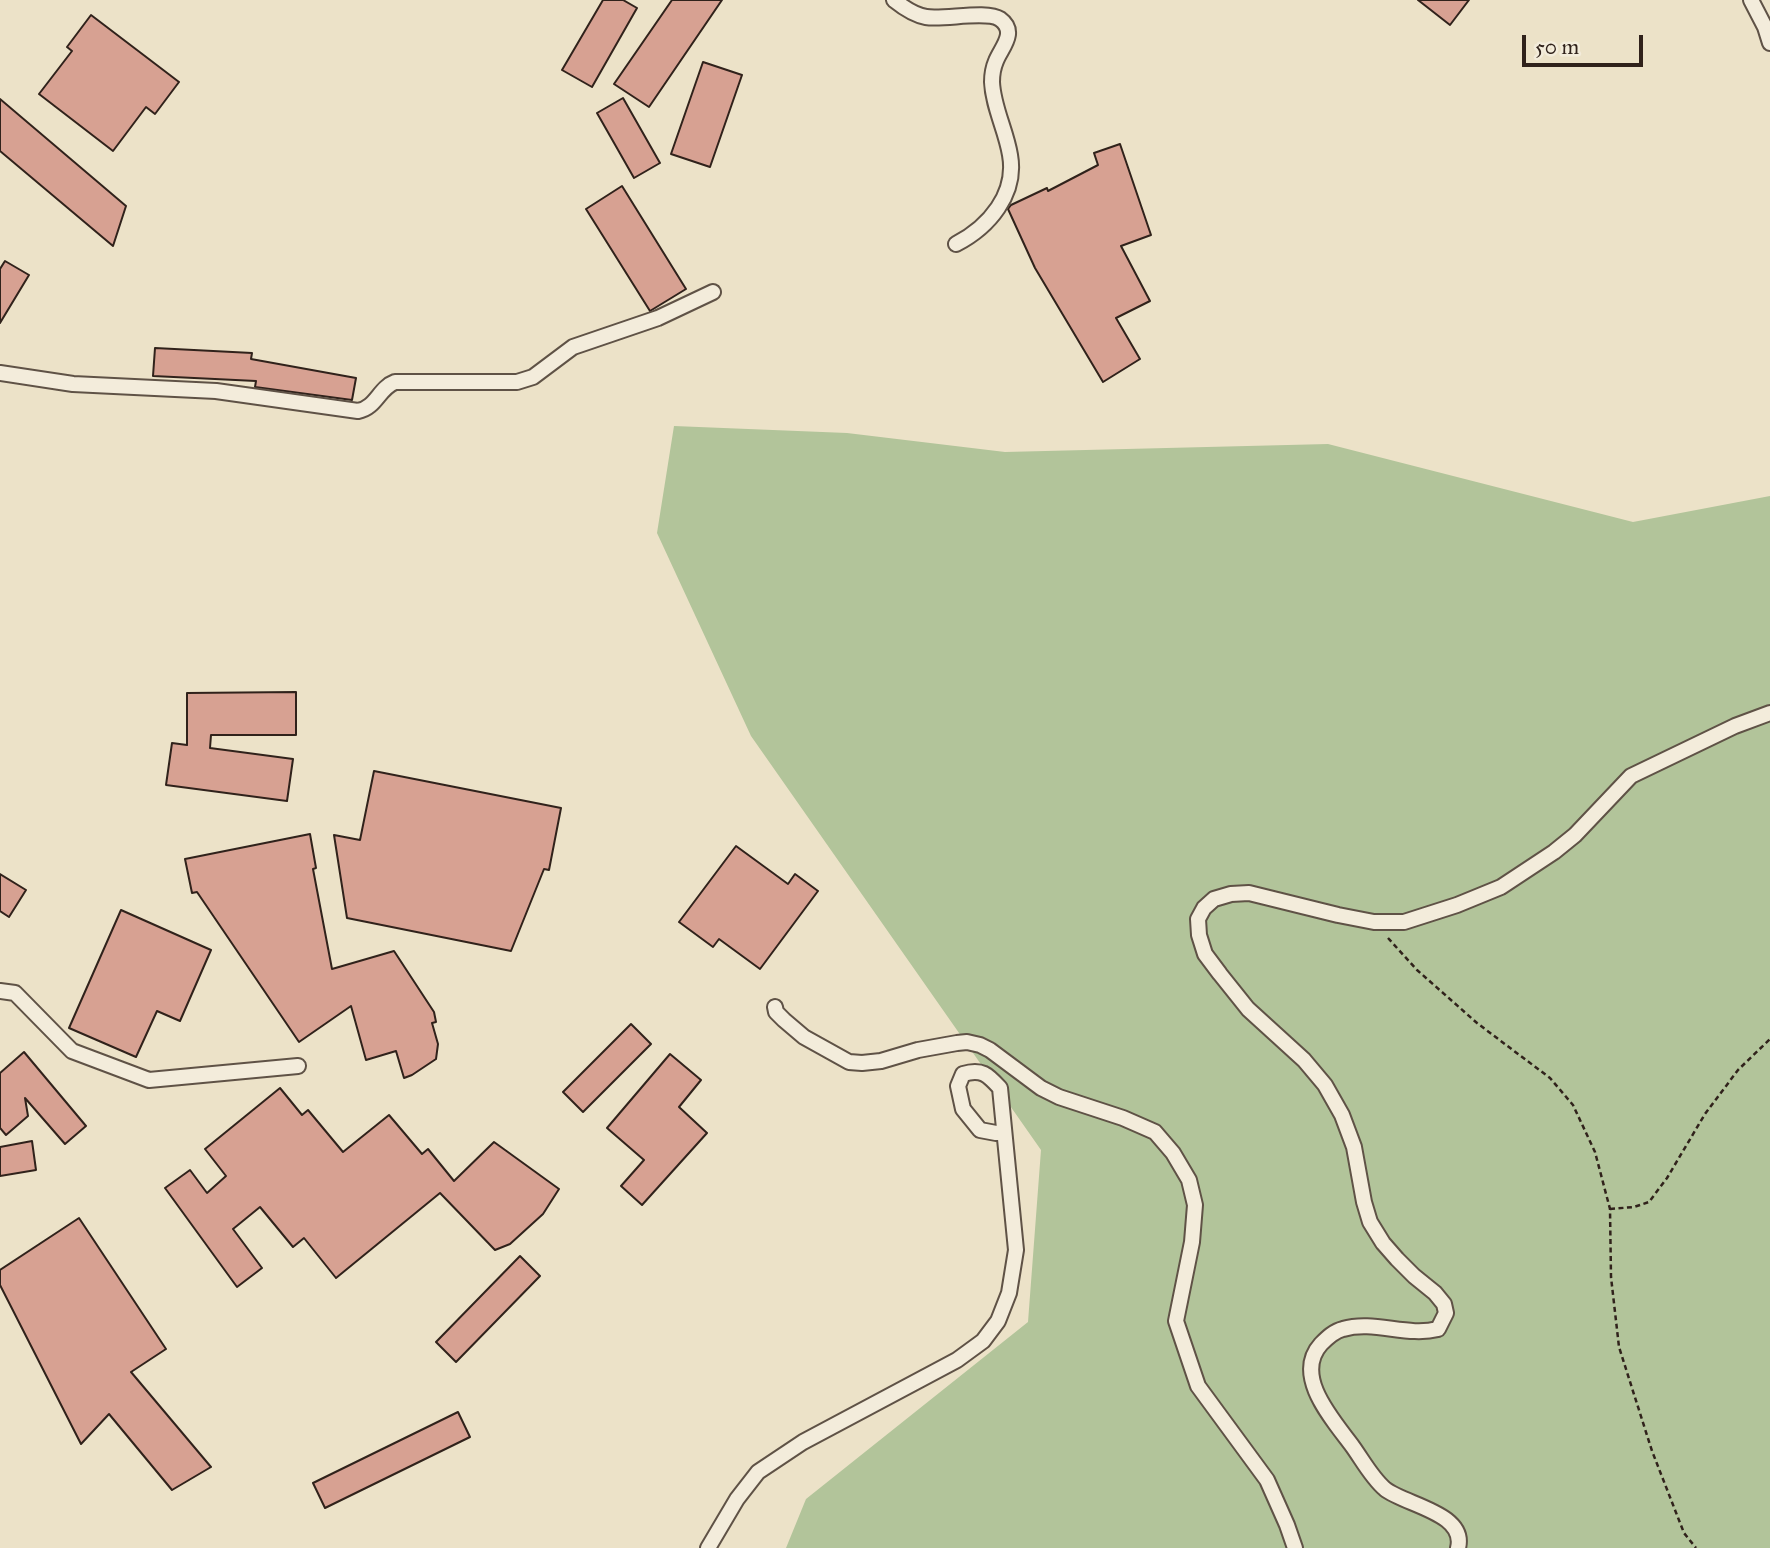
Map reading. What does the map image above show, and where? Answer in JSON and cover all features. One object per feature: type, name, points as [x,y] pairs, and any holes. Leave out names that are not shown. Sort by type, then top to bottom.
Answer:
[{"type":"street","points":[[894,0],[907,10],[925,17],[996,17],[1004,23],[1008,33],[1007,44],[995,64],[992,83],[1011,156],[1009,181],[993,215],[975,232],[956,244]]},
{"type":"street","points":[[1751,0],[1770,43]]},
{"type":"street","points":[[0,373],[74,384],[216,391],[358,411],[371,406],[386,387],[395,382],[517,382],[533,377],[573,347],[658,318],[713,292]]},
{"type":"street","points":[[1458,1548],[1460,1542],[1455,1528],[1443,1517],[1385,1489],[1374,1477],[1321,1402],[1312,1381],[1315,1351],[1328,1337],[1341,1329],[1360,1327],[1416,1332],[1438,1329],[1446,1313],[1444,1304],[1383,1243],[1370,1222],[1354,1147],[1342,1115],[1325,1085],[1304,1060],[1248,1009],[1220,974],[1205,954],[1199,935],[1198,919],[1204,908],[1214,899],[1249,893],[1374,922],[1404,922],[1457,905],[1500,887],[1554,852],[1575,835],[1631,776],[1735,726],[1770,713]]},
{"type":"street","points":[[0,990],[15,993],[72,1051],[149,1080],[298,1066]]},
{"type":"street","points":[[775,1007],[776,1012],[804,1037],[849,1062],[881,1061],[940,1045],[967,1042],[990,1050],[1041,1088],[1059,1097],[1123,1118],[1154,1132],[1173,1153],[1189,1180],[1195,1205],[1192,1242],[1176,1321],[1198,1386],[1267,1480],[1295,1548]]},
{"type":"street","points":[[708,1548],[737,1499],[758,1472],[803,1442],[957,1360],[983,1341],[998,1321],[1009,1293],[1016,1250],[1000,1088],[988,1075],[974,1070],[963,1074],[958,1086],[963,1109],[972,1122],[980,1130],[1004,1133]]},
{"type":"path","points":[[1374,922],[1417,970],[1477,1023],[1550,1078],[1573,1105],[1595,1152],[1610,1209],[1611,1277],[1619,1347],[1652,1451],[1684,1533],[1696,1548]]},
{"type":"path","points":[[1610,1209],[1634,1208],[1649,1202],[1667,1178],[1705,1114],[1738,1070],[1770,1039]]},
{"type":"green space","points":[[674,426],[847,433],[1005,452],[1328,444],[1633,522],[1770,496],[1770,1548],[786,1548],[806,1499],[1028,1322],[1041,1150],[751,736],[657,533]]},
{"type":"building","points":[[603,0],[623,0],[637,8],[592,87],[562,70]]},
{"type":"building","points":[[672,0],[722,0],[649,107],[614,84]]},
{"type":"building","points":[[1418,0],[1469,0],[1450,25]]},
{"type":"building","points":[[91,15],[179,82],[155,114],[146,107],[113,151],[39,94],[72,51],[67,47]]},
{"type":"building","points":[[703,62],[742,75],[710,167],[671,154]]},
{"type":"building","points":[[623,98],[660,163],[634,178],[597,113]]},
{"type":"building","points":[[0,99],[126,206],[113,246],[0,151]]},
{"type":"building","points":[[1120,144],[1151,235],[1121,246],[1150,301],[1116,318],[1140,359],[1103,382],[1035,268],[1008,209],[1011,205],[1047,188],[1048,191],[1098,165],[1094,153]]},
{"type":"building","points":[[622,186],[686,289],[650,311],[586,209]]},
{"type":"building","points":[[5,261],[29,275],[0,323],[0,269]]},
{"type":"building","points":[[155,348],[252,353],[251,359],[356,378],[352,400],[255,387],[256,381],[153,376]]},
{"type":"building","points":[[296,692],[296,735],[211,735],[210,748],[293,759],[287,801],[166,785],[172,743],[187,745],[187,693]]},
{"type":"building","points":[[374,771],[561,808],[549,870],[544,869],[511,951],[347,918],[334,835],[360,840]]},
{"type":"building","points":[[310,834],[316,868],[313,869],[332,969],[394,951],[434,1012],[436,1022],[432,1023],[438,1044],[436,1059],[412,1075],[404,1078],[396,1051],[366,1060],[351,1006],[299,1042],[197,892],[192,893],[185,859]]},
{"type":"building","points":[[736,846],[788,884],[795,874],[818,891],[760,969],[719,939],[713,947],[679,922]]},
{"type":"building","points":[[0,874],[26,890],[9,917],[0,911]]},
{"type":"building","points":[[121,910],[211,950],[180,1021],[157,1011],[136,1057],[69,1028]]},
{"type":"building","points":[[631,1024],[651,1044],[583,1112],[563,1092]]},
{"type":"building","points":[[24,1052],[86,1126],[65,1144],[25,1098],[28,1116],[6,1135],[0,1128],[0,1073]]},
{"type":"building","points":[[670,1054],[701,1080],[679,1107],[707,1133],[642,1205],[621,1186],[644,1160],[607,1128]]},
{"type":"building","points":[[280,1088],[302,1115],[308,1110],[343,1152],[389,1115],[422,1154],[428,1149],[454,1181],[494,1142],[559,1189],[543,1214],[510,1244],[495,1250],[440,1193],[336,1278],[304,1238],[293,1247],[260,1207],[233,1229],[262,1268],[237,1287],[165,1188],[190,1170],[207,1193],[226,1176],[205,1149]]},
{"type":"building","points":[[32,1141],[36,1170],[0,1176],[0,1147]]},
{"type":"building","points":[[79,1218],[166,1349],[131,1372],[211,1467],[172,1490],[109,1414],[81,1444],[0,1285],[0,1270]]},
{"type":"building","points":[[520,1256],[540,1276],[456,1362],[436,1342]]},
{"type":"building","points":[[458,1412],[470,1437],[325,1508],[313,1483]]}]
